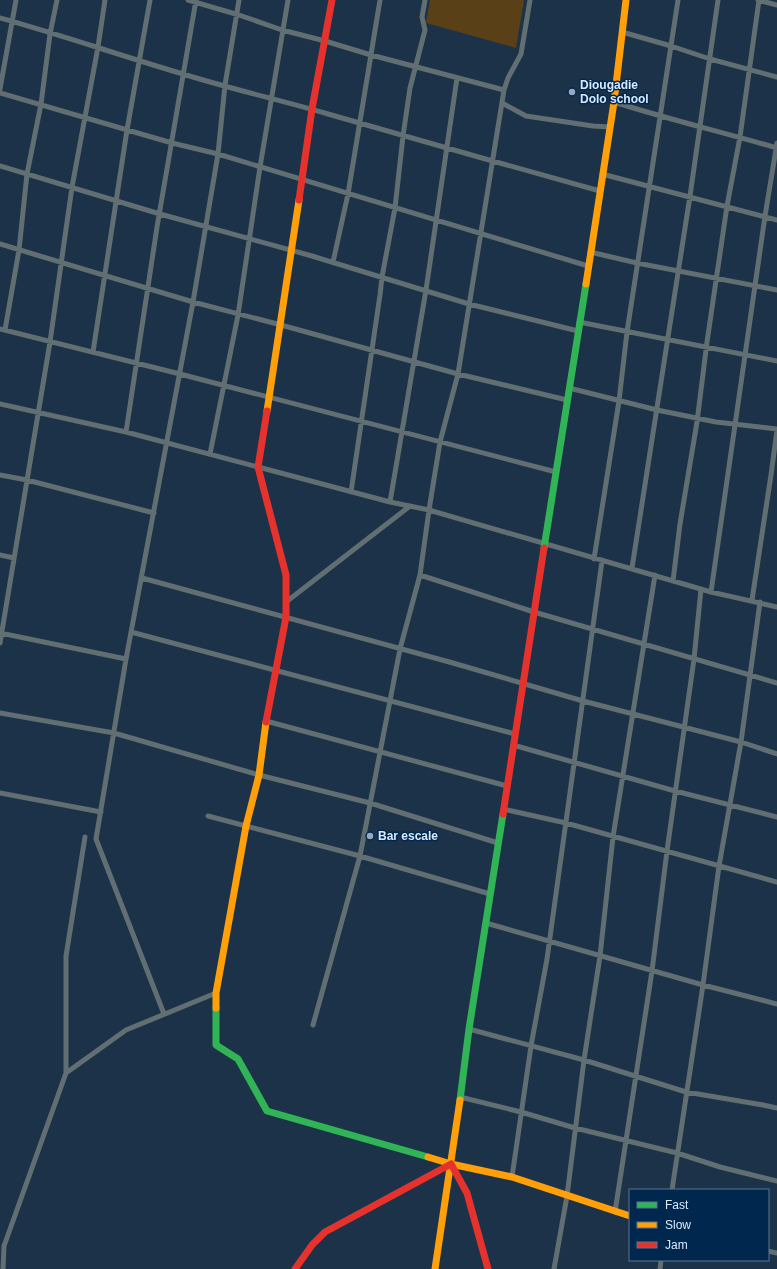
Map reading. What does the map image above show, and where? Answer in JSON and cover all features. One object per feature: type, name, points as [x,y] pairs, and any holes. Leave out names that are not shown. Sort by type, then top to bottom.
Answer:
[{"type":"street","points":[[0,89],[16,0]]},
{"type":"street","points":[[57,0],[50,34],[41,104],[27,174],[19,250],[2,330],[224,385],[556,472]]},
{"type":"street","points":[[0,643],[50,342],[72,187],[98,47],[105,0]]},
{"type":"street","points":[[93,352],[127,130],[150,0]]},
{"type":"street","points":[[188,0],[196,1],[282,30],[504,90]]},
{"type":"street","points":[[164,1014],[96,840],[126,659],[180,374],[206,227],[218,154],[225,85],[239,0]]},
{"type":"street","points":[[210,454],[238,315],[260,167],[288,0]]},
{"type":"street","points":[[332,0],[312,109],[303,180],[258,467],[286,575],[286,617],[266,721],[259,775],[246,826],[216,994],[216,1045],[238,1059],[268,1111],[451,1164],[512,1177],[629,1216]]},
{"type":"street","points":[[333,262],[348,194],[380,0]]},
{"type":"street","points":[[350,492],[382,277],[395,208],[403,136],[415,67],[425,30],[422,17],[425,0]]},
{"type":"street","points":[[313,1025],[360,856],[400,648],[420,575],[440,442],[458,374],[504,90],[508,78],[521,54],[530,0]]},
{"type":"street","points":[[435,1269],[469,1030],[614,102],[626,0]]},
{"type":"street","points":[[594,559],[619,401],[637,262],[678,0]]},
{"type":"street","points":[[632,568],[690,196],[718,0]]},
{"type":"street","points":[[673,581],[680,524],[698,418],[706,347],[726,206],[740,137],[758,0],[777,5]]},
{"type":"street","points":[[126,432],[160,214],[196,1]]},
{"type":"street","points":[[0,18],[184,74],[600,191]]},
{"type":"street","points":[[622,32],[710,59],[777,77]]},
{"type":"street","points":[[390,502],[426,290],[457,78]]},
{"type":"street","points":[[0,93],[172,143],[218,154],[588,266]]},
{"type":"street","points":[[614,102],[660,117],[777,146],[765,216],[711,592]]},
{"type":"street","points":[[502,103],[526,116],[593,126],[610,127]]},
{"type":"street","points":[[0,166],[160,214],[333,262],[469,304],[578,331]]},
{"type":"street","points":[[602,174],[777,220]]},
{"type":"street","points":[[0,244],[148,290],[238,315],[281,324],[371,351],[458,374],[567,400]]},
{"type":"street","points":[[590,252],[777,290]]},
{"type":"street","points":[[579,322],[777,361]]},
{"type":"street","points":[[569,388],[656,410],[777,430],[752,600]]},
{"type":"street","points":[[0,404],[126,432],[350,492],[429,510],[711,592],[752,600],[777,607]]},
{"type":"street","points":[[0,475],[27,480],[154,513]]},
{"type":"street","points":[[286,602],[410,506]]},
{"type":"street","points":[[0,554],[14,558]]},
{"type":"street","points":[[512,1177],[531,1046],[550,941],[602,561]]},
{"type":"street","points":[[420,575],[534,612],[777,683]]},
{"type":"street","points":[[554,1269],[567,1196],[584,1060],[600,956],[613,837],[656,575]]},
{"type":"street","points":[[142,578],[453,662],[523,684],[741,742],[777,754]]},
{"type":"street","points":[[615,1212],[652,971],[675,791],[694,659],[701,589]]},
{"type":"street","points":[[672,1189],[703,985],[719,866],[741,742],[760,602]]},
{"type":"street","points":[[131,632],[515,734]]},
{"type":"street","points":[[1,633],[126,659]]},
{"type":"street","points":[[0,713],[114,733],[259,775],[370,803],[498,843]]},
{"type":"street","points":[[266,721],[507,786]]},
{"type":"street","points":[[513,745],[777,818]]},
{"type":"street","points":[[0,793],[101,812]]},
{"type":"street","points":[[503,809],[566,823],[777,882]]},
{"type":"street","points":[[208,816],[360,856],[490,894]]},
{"type":"street","points":[[3,1269],[4,1246],[66,1073],[66,956],[86,837]]},
{"type":"street","points":[[486,924],[652,971],[777,1004]]},
{"type":"street","points":[[66,1073],[126,1030],[216,994]]},
{"type":"street","points":[[469,1030],[584,1060],[686,1092],[777,1108]]},
{"type":"street","points":[[460,1097],[521,1112],[575,1128],[677,1153],[720,1167],[777,1181]]},
{"type":"street","points":[[295,1269],[312,1246],[325,1232],[451,1164]]},
{"type":"street","points":[[451,1164],[467,1193],[488,1269]]},
{"type":"shaded area","points":[[430,0],[524,0],[516,48],[426,23]]},
{"type":"traffic: fast","points":[[544,548],[586,284]]},
{"type":"traffic: fast","points":[[460,1100],[469,1029],[503,814]]},
{"type":"traffic: fast","points":[[216,1008],[216,1045],[238,1059],[267,1111],[428,1157]]},
{"type":"traffic: slow","points":[[586,284],[614,102],[626,0]]},
{"type":"traffic: slow","points":[[267,411],[299,200]]},
{"type":"traffic: slow","points":[[216,1008],[216,993],[246,826],[259,775],[266,722]]},
{"type":"traffic: slow","points":[[435,1269],[460,1100]]},
{"type":"traffic: slow","points":[[428,1157],[451,1164],[512,1177],[629,1216]]},
{"type":"traffic: jam","points":[[299,200],[312,109],[332,0]]},
{"type":"traffic: jam","points":[[266,722],[286,617],[286,575],[258,467],[267,411]]},
{"type":"traffic: jam","points":[[503,814],[544,548]]},
{"type":"traffic: jam","points":[[451,1164],[467,1193],[488,1269]]},
{"type":"traffic: jam","points":[[295,1269],[312,1245],[325,1232],[451,1164]]},
{"type":"place","name":"Diougadie Dolo school","points":[[572,92]]},
{"type":"place","name":"Bar escale","points":[[370,836]]}]
